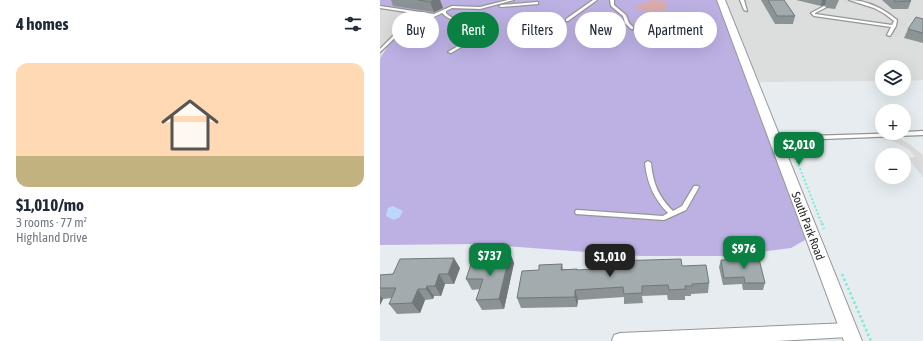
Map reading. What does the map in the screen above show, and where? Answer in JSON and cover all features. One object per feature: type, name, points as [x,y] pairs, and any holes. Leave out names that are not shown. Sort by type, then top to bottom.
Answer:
[{"type":"street","name":"South Park Road","points":[[721,0],[850,335]]},
{"type":"street","points":[[620,341],[850,335]]},
{"type":"lane","points":[[488,7],[512,0]]},
{"type":"lane","points":[[567,20],[595,0]]},
{"type":"lane","points":[[612,0],[612,5],[625,16],[627,23],[632,28]]},
{"type":"lane","points":[[742,0],[746,10]]},
{"type":"lane","points":[[851,0],[870,4],[890,16],[896,22],[888,35]]},
{"type":"lane","points":[[867,0],[870,4]]},
{"type":"lane","points":[[439,13],[456,7],[480,8],[538,3]]},
{"type":"lane","points":[[824,6],[813,14],[821,18],[894,26]]},
{"type":"lane","points":[[380,7],[418,12]]},
{"type":"lane","points":[[444,11],[444,15],[447,17],[469,24],[475,34],[474,39],[450,52]]},
{"type":"lane","points":[[380,51],[392,38]]},
{"type":"lane","points":[[775,139],[923,133]]},
{"type":"lane","points":[[648,163],[650,181],[653,190],[664,206],[673,214]]},
{"type":"lane","points":[[578,212],[664,218],[684,208],[696,187]]},
{"type":"shaded area","points":[[380,0],[721,0],[812,236],[791,248],[727,256],[641,256],[478,244],[380,245]]},
{"type":"shaded area","points":[[652,0],[666,1],[667,5],[663,12],[649,12],[635,8],[636,6]]},
{"type":"shaded area","points":[[721,0],[923,0],[923,80],[911,81],[911,60],[875,60],[875,81],[753,82]]},
{"type":"shaded area","points":[[836,0],[851,0],[870,4],[867,0],[879,0],[894,14],[886,14],[877,8],[873,10]]},
{"type":"shaded area","points":[[380,7],[408,10],[405,12],[392,12],[392,42],[380,59]]},
{"type":"shaded area","points":[[892,18],[899,18],[907,24],[897,37],[875,32],[887,20],[895,21]]},
{"type":"shaded area","points":[[888,140],[902,140],[923,155],[923,177],[911,162],[911,158],[915,157],[911,151],[911,148],[906,148]]},
{"type":"sand","points":[[393,206],[403,211],[400,217],[394,220],[386,216],[388,208]]},
{"type":"building","points":[[418,0],[434,0],[430,2]]},
{"type":"building","points":[[768,0],[784,0],[795,16],[777,16]]},
{"type":"building","points":[[894,0],[910,0],[911,1],[895,2]]},
{"type":"building","points":[[916,17],[923,19],[923,33],[908,29]]},
{"type":"building","points":[[496,253],[510,253],[499,299],[476,300],[483,279],[466,279],[471,264],[494,263]]},
{"type":"building","points":[[454,258],[448,274],[439,274],[435,286],[427,286],[426,289],[418,289],[412,303],[389,304],[396,288],[380,288],[380,275],[393,274],[400,259]]},
{"type":"building","points":[[681,259],[682,266],[706,265],[709,283],[692,284],[692,286],[685,286],[686,289],[669,290],[668,285],[642,286],[642,293],[624,294],[623,287],[575,290],[575,297],[517,298],[522,271],[539,270],[539,265],[562,264],[561,270],[577,270],[613,268],[613,261]]},
{"type":"building","points":[[759,259],[765,283],[745,283],[744,277],[724,278],[721,260]]}]
